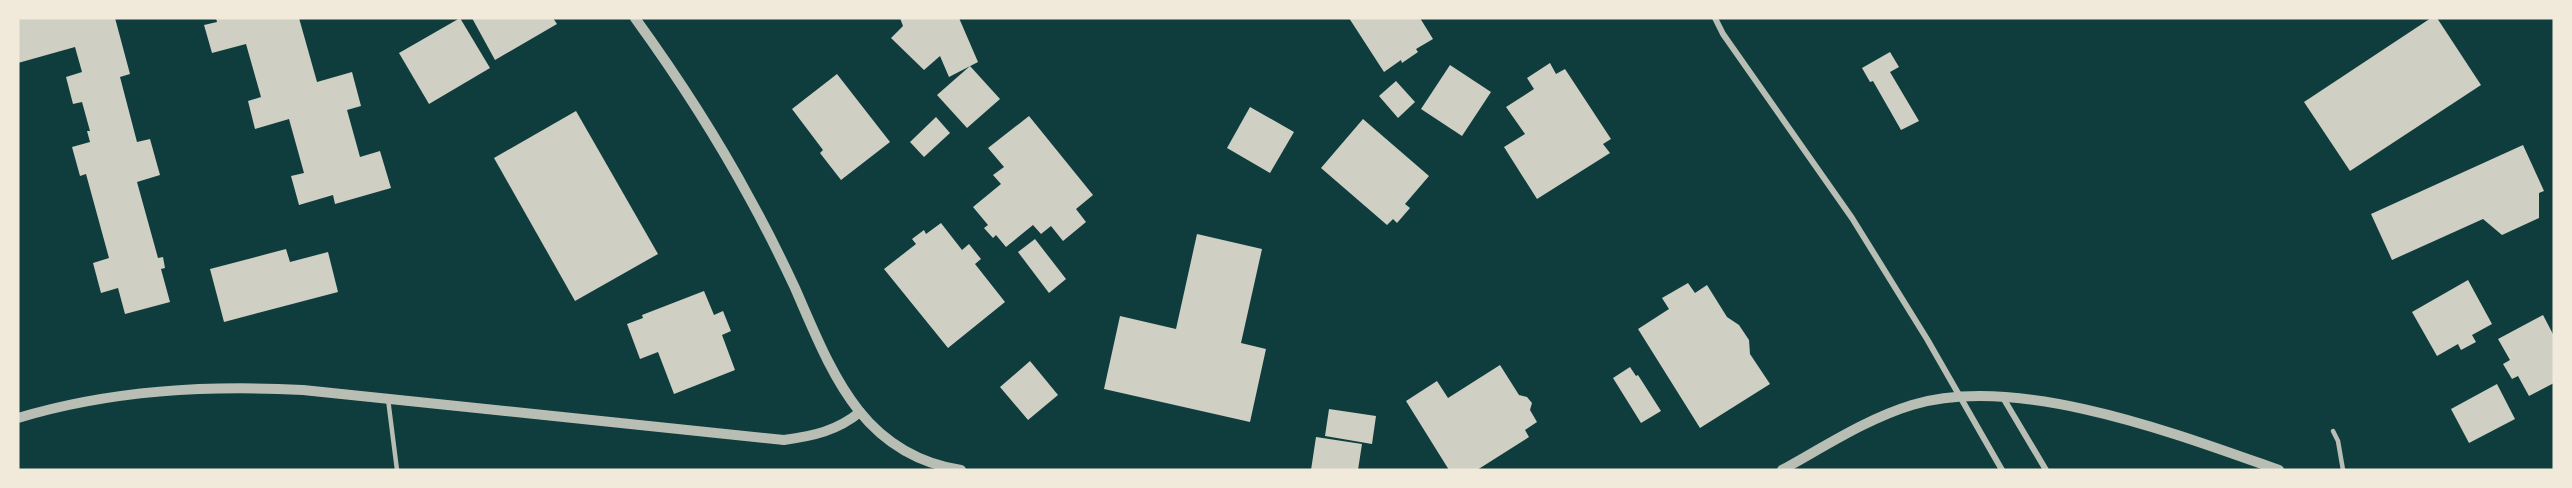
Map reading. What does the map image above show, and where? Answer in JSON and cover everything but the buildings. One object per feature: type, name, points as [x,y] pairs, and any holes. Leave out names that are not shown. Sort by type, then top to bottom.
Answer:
[{"type":"street","points":[[636,18],[670,67],[741,182],[773,241],[827,363],[843,391],[860,412],[902,450],[925,461],[961,470]]},
{"type":"street","points":[[1715,18],[1723,34],[1852,218],[2002,470]]},
{"type":"street","points":[[18,418],[99,399],[191,389],[263,388],[784,440],[832,430],[847,423],[860,412]]},
{"type":"street","points":[[1782,470],[1912,405],[1960,396],[2002,396],[2079,409],[2152,427],[2278,470]]},
{"type":"street","points":[[2002,396],[2046,470]]},
{"type":"lane","points":[[388,399],[397,470]]},
{"type":"lane","points":[[2333,431],[2338,441],[2343,470]]}]
